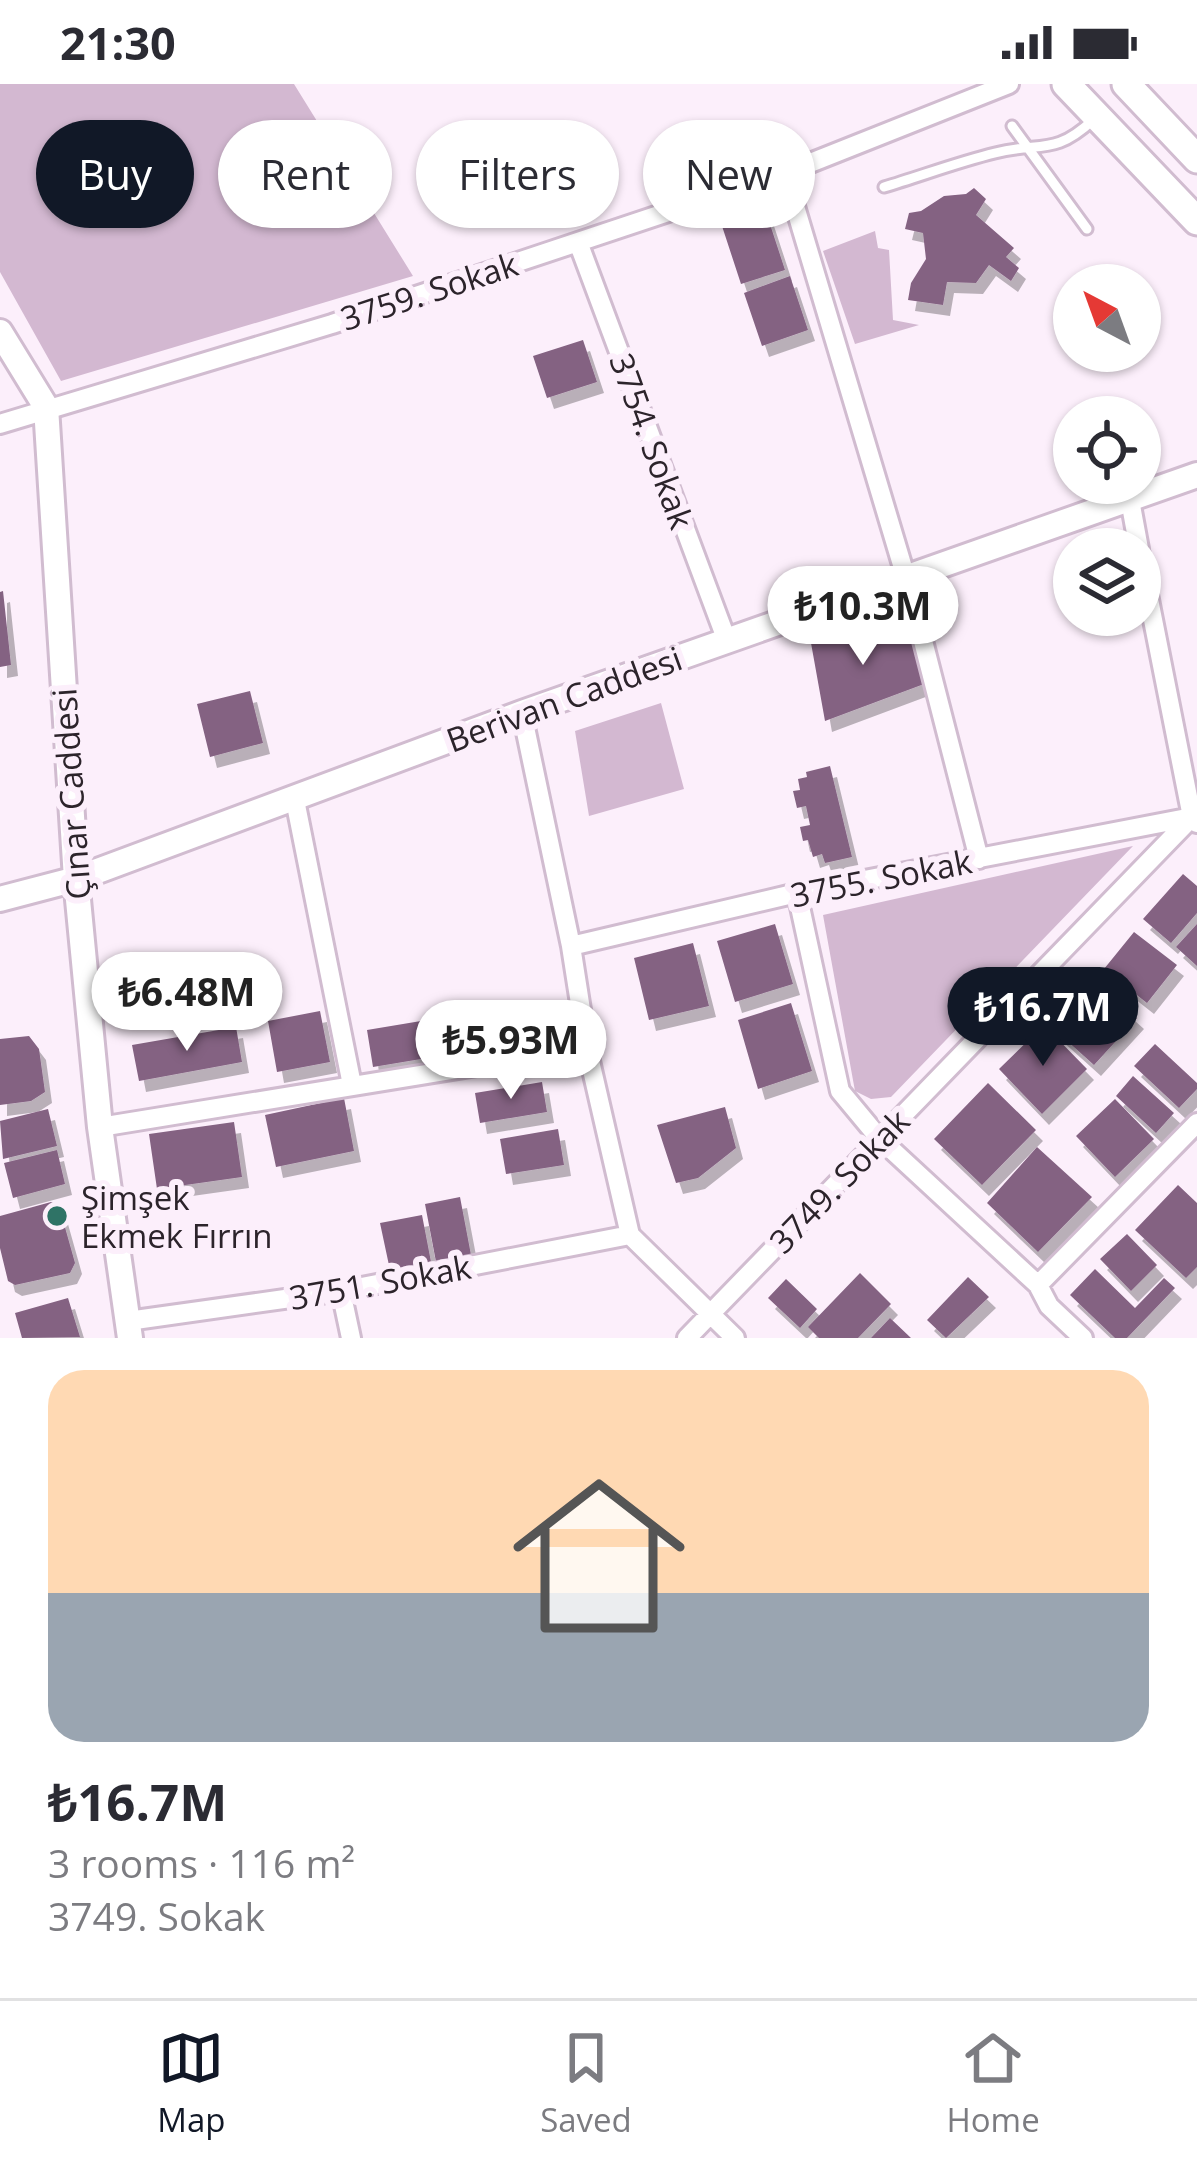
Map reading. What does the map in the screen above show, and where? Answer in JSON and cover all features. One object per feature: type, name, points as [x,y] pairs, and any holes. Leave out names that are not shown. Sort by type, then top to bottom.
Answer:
[{"type":"main road","points":[[1066,84],[1197,221]]},
{"type":"main road","points":[[1126,84],[1197,159]]},
{"type":"street","name":"3759. Sokak","points":[[815,161],[1009,84]]},
{"type":"street","name":"3759. Sokak","points":[[0,424],[332,324],[643,220]]},
{"type":"street","points":[[801,228],[905,576],[979,859]]},
{"type":"street","name":"3754. Sokak","points":[[578,242],[727,641]]},
{"type":"street","name":"Çınar Caddesi","points":[[0,332],[46,407],[76,879],[100,1127],[129,1329]]},
{"type":"street","name":"Berivan Caddesi","points":[[1161,488],[1197,475]]},
{"type":"street","name":"Berivan Caddesi","points":[[0,899],[76,879],[522,713],[1118,504]]},
{"type":"street","points":[[1157,636],[1195,820]]},
{"type":"street","points":[[522,713],[571,946],[587,1048],[630,1234],[735,1338]]},
{"type":"street","points":[[295,800],[352,1085]]},
{"type":"street","name":"3755. Sokak","points":[[571,946],[797,893],[1195,820]]},
{"type":"street","name":"3749. Sokak","points":[[687,1338],[1195,820]]},
{"type":"street","points":[[797,893],[840,1091],[879,1138],[1037,1286],[1049,1306],[1083,1338]]},
{"type":"street","points":[[100,1127],[587,1048]]},
{"type":"street","points":[[1037,1286],[1197,1123]]},
{"type":"street","name":"3751. Sokak","points":[[129,1329],[630,1234]]},
{"type":"street","points":[[341,1292],[352,1338]]},
{"type":"lane","points":[[884,187],[1000,151],[1052,148],[1076,136],[1097,117]]},
{"type":"lane","points":[[1012,126],[1087,230]]},
{"type":"shaded area","points":[[0,84],[294,84],[316,120],[218,120],[218,228],[383,228],[413,276],[61,381],[0,272]]},
{"type":"shaded area","points":[[875,231],[878,248],[889,250],[893,320],[919,325],[855,344],[823,251]]},
{"type":"shaded area","points":[[661,703],[684,789],[589,816],[575,731]]},
{"type":"shaded area","points":[[1133,846],[891,1097],[871,1099],[855,1091],[823,915]]},
{"type":"building","points":[[974,188],[986,199],[976,215],[1014,248],[1006,257],[1019,268],[1011,281],[989,265],[976,283],[947,282],[943,305],[908,300],[911,283],[926,259],[923,233],[905,229],[909,213]]},
{"type":"building","points":[[723,228],[771,228],[785,270],[741,284]]},
{"type":"building","points":[[790,276],[808,330],[762,346],[744,293]]},
{"type":"building","points":[[583,340],[597,382],[547,398],[533,356]]},
{"type":"building","points":[[0,592],[11,665],[0,667]]},
{"type":"building","points":[[877,618],[883,643],[915,637],[924,684],[825,721],[811,643]]},
{"type":"building","points":[[250,691],[263,743],[210,757],[197,704]]},
{"type":"building","points":[[830,766],[852,857],[825,863],[822,854],[813,857],[808,840],[803,841],[800,827],[810,825],[806,806],[797,808],[793,791],[800,790],[798,779],[807,777],[806,772]]},
{"type":"building","points":[[1183,874],[1197,886],[1197,913],[1171,943],[1143,919]]},
{"type":"building","points":[[775,924],[793,984],[735,1002],[717,941]]},
{"type":"building","points":[[1197,924],[1197,966],[1176,947]]},
{"type":"building","points":[[1134,932],[1177,965],[1147,1003],[1104,969]]},
{"type":"building","points":[[693,943],[709,1006],[649,1020],[634,958]]},
{"type":"building","points":[[1087,973],[1137,1018],[1094,1065],[1044,1020]]},
{"type":"building","points":[[791,1003],[812,1071],[758,1089],[738,1020]]},
{"type":"building","points":[[320,1011],[330,1062],[277,1072],[268,1021]]},
{"type":"building","points":[[433,1019],[439,1056],[373,1067],[367,1030]]},
{"type":"building","points":[[1044,1025],[1087,1069],[1042,1114],[999,1069]]},
{"type":"building","points":[[236,1027],[242,1062],[139,1081],[132,1045]]},
{"type":"building","points":[[29,1036],[39,1049],[45,1092],[31,1101],[0,1105],[0,1039]]},
{"type":"building","points":[[1155,1044],[1197,1083],[1179,1108],[1134,1066]]},
{"type":"building","points":[[1133,1076],[1174,1113],[1156,1133],[1116,1096]]},
{"type":"building","points":[[542,1082],[547,1112],[480,1123],[475,1093]]},
{"type":"building","points":[[988,1083],[1036,1130],[982,1185],[934,1139]]},
{"type":"building","points":[[344,1098],[354,1151],[276,1167],[265,1115]]},
{"type":"building","points":[[1115,1099],[1154,1139],[1115,1177],[1076,1136]]},
{"type":"building","points":[[725,1107],[736,1148],[698,1178],[676,1183],[657,1125]]},
{"type":"building","points":[[48,1109],[57,1146],[3,1159],[0,1121]]},
{"type":"building","points":[[234,1122],[242,1177],[157,1189],[149,1134]]},
{"type":"building","points":[[558,1129],[564,1165],[506,1174],[500,1139]]},
{"type":"building","points":[[1037,1147],[1092,1197],[1038,1252],[987,1203]]},
{"type":"building","points":[[57,1150],[65,1184],[13,1198],[4,1163]]},
{"type":"building","points":[[1178,1185],[1197,1203],[1197,1267],[1186,1278],[1135,1230]]},
{"type":"building","points":[[460,1197],[471,1255],[436,1262],[425,1204]]},
{"type":"building","points":[[51,1202],[59,1206],[75,1263],[70,1273],[15,1285],[8,1281],[0,1248],[0,1216]]},
{"type":"building","points":[[422,1215],[431,1262],[390,1270],[380,1223]]},
{"type":"building","points":[[1127,1234],[1157,1265],[1131,1291],[1100,1259]]},
{"type":"building","points":[[1095,1269],[1135,1308],[1164,1278],[1175,1288],[1127,1338],[1115,1338],[1070,1295]]},
{"type":"building","points":[[860,1273],[891,1304],[858,1338],[819,1338],[808,1327]]},
{"type":"building","points":[[968,1277],[989,1297],[946,1338],[927,1320]]},
{"type":"building","points":[[786,1279],[817,1309],[800,1328],[768,1298]]},
{"type":"building","points":[[68,1298],[80,1337],[22,1338],[15,1313]]},
{"type":"building","points":[[890,1318],[911,1338],[871,1338]]},
{"type":"place","name":"Şimşek Ekmek Fırrın","points":[[57,1216]]}]
